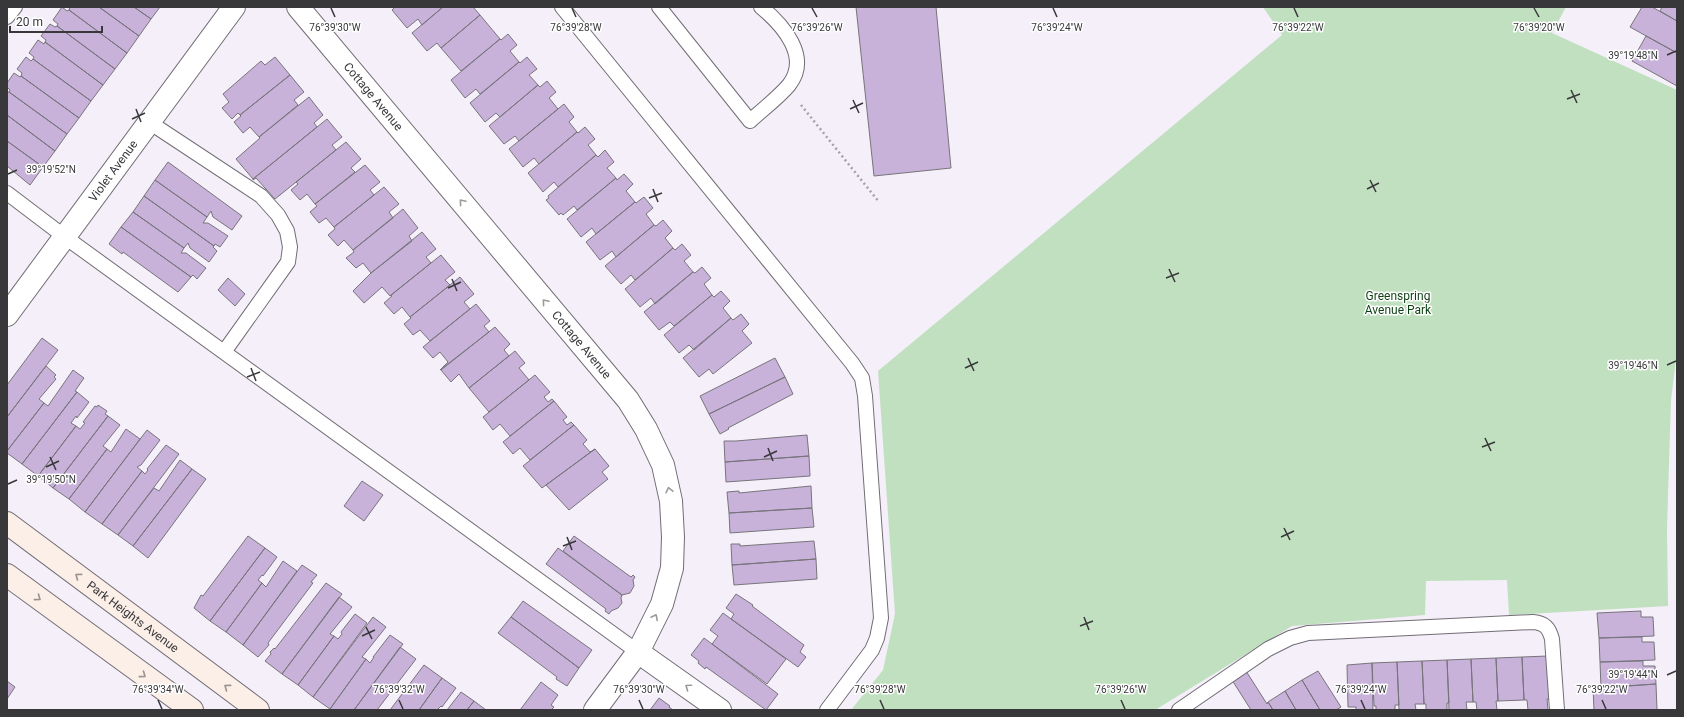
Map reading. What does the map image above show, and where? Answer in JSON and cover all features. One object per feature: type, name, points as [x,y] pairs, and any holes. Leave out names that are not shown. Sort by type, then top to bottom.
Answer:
[{"type":"main road","name":"Park Heights Avenue","points":[[7,523],[258,710]]},
{"type":"main road","points":[[7,575],[192,710]]},
{"type":"street","name":"Violet Avenue","points":[[7,315],[234,7]]},
{"type":"street","name":"Cottage Avenue","points":[[298,7],[628,400],[646,429],[663,465],[671,501],[673,537],[672,568],[662,604],[638,652],[595,710]]},
{"type":"street","points":[[638,652],[720,710]]},
{"type":"lane","points":[[7,17],[15,7]]},
{"type":"lane","points":[[562,7],[847,357],[862,378],[865,396],[881,618],[877,638],[872,650],[827,710]]},
{"type":"lane","points":[[659,7],[750,121],[789,84],[798,67],[792,42],[775,19],[761,7]]},
{"type":"lane","points":[[149,122],[261,196],[278,215],[287,231],[290,247],[288,262],[224,352]]},
{"type":"lane","points":[[7,193],[65,237],[638,652]]},
{"type":"lane","points":[[1179,710],[1268,649],[1290,638],[1302,635],[1323,632],[1533,622],[1541,622],[1550,631],[1552,639],[1557,710]]},
{"type":"path","points":[[800,103],[879,202]]},
{"type":"green space","name":"Greenspring Avenue Park","points":[[1263,7],[1566,7],[1552,33],[1677,90],[1677,351],[1671,400],[1667,529],[1668,606],[1509,615],[1507,580],[1426,581],[1425,615],[1292,626],[1155,710],[851,710],[883,670],[895,614],[878,371],[1282,35]]},
{"type":"building","points":[[62,7],[67,11],[69,10],[127,53],[115,69],[57,26],[58,24],[53,20]]},
{"type":"building","points":[[70,7],[99,7],[139,36],[127,53],[69,10]]},
{"type":"building","points":[[99,7],[134,7],[151,19],[139,36]]},
{"type":"building","points":[[134,7],[160,7],[151,19]]},
{"type":"building","points":[[395,7],[443,7],[422,25],[418,19],[407,28],[392,10]]},
{"type":"building","points":[[443,7],[473,7],[480,15],[441,48],[437,43],[427,51],[412,33]]},
{"type":"building","points":[[856,7],[936,7],[951,168],[874,176]]},
{"type":"building","points":[[1642,7],[1652,7],[1677,21],[1677,53],[1630,27]]},
{"type":"building","points":[[1662,7],[1677,7],[1677,21],[1660,11]]},
{"type":"building","points":[[480,15],[500,39],[461,71],[441,48]]},
{"type":"building","points":[[50,24],[55,27],[57,26],[115,69],[103,85],[45,42],[46,40],[41,36]]},
{"type":"building","points":[[508,34],[517,45],[510,51],[519,62],[480,94],[476,89],[465,98],[451,80]]},
{"type":"building","points":[[1646,36],[1677,53],[1677,86],[1632,61]]},
{"type":"building","points":[[38,40],[44,44],[45,42],[103,85],[91,101],[33,59],[34,57],[29,53]]},
{"type":"building","points":[[26,57],[31,61],[33,59],[91,101],[79,118],[21,76],[22,73],[17,69]]},
{"type":"building","points":[[275,57],[290,75],[240,115],[238,113],[232,119],[222,108],[229,102],[223,94],[261,61],[265,65]]},
{"type":"building","points":[[527,57],[537,69],[529,75],[538,85],[500,117],[496,113],[485,122],[470,103]]},
{"type":"building","points":[[14,73],[20,77],[21,76],[79,118],[67,134],[9,92],[10,90],[7,87],[7,83]]},
{"type":"building","points":[[290,75],[304,92],[294,100],[298,105],[259,137],[250,127],[243,133],[234,122],[241,116],[240,115]]},
{"type":"building","points":[[547,81],[556,92],[549,98],[558,109],[519,141],[515,136],[504,144],[489,126],[538,85],[540,87]]},
{"type":"building","points":[[9,92],[67,134],[55,151],[7,115],[7,93]]},
{"type":"building","points":[[309,97],[323,115],[314,123],[317,127],[253,179],[236,159],[260,138],[259,137]]},
{"type":"building","points":[[564,104],[574,117],[569,122],[577,132],[539,164],[534,158],[523,167],[509,149]]},
{"type":"building","points":[[7,115],[55,151],[43,167],[7,141]]},
{"type":"building","points":[[327,119],[342,137],[332,145],[336,150],[275,199],[256,178],[253,180],[253,179]]},
{"type":"building","points":[[585,127],[595,139],[588,145],[596,155],[558,187],[554,182],[543,192],[528,173]]},
{"type":"building","points":[[7,141],[43,167],[30,185],[7,166]]},
{"type":"building","points":[[346,142],[361,159],[351,168],[355,172],[315,204],[307,194],[300,200],[291,190],[298,184],[296,182]]},
{"type":"building","points":[[605,150],[614,162],[607,168],[616,178],[577,210],[574,206],[563,215],[561,213],[559,215],[546,200],[549,198],[548,196],[596,155],[598,157]]},
{"type":"building","points":[[168,162],[242,216],[232,230],[213,217],[211,211],[207,217],[155,180]]},
{"type":"building","points":[[365,165],[380,182],[370,190],[374,195],[334,227],[326,218],[319,223],[310,212],[317,206],[315,204]]},
{"type":"building","points":[[624,174],[633,184],[626,191],[635,202],[596,234],[592,228],[581,237],[567,219],[616,178],[617,180]]},
{"type":"building","points":[[155,180],[207,217],[203,223],[208,223],[228,236],[220,247],[215,244],[214,246],[144,196]]},
{"type":"building","points":[[384,187],[399,204],[389,212],[393,218],[353,250],[344,240],[338,246],[328,235],[335,229],[334,227]]},
{"type":"building","points":[[144,196],[214,246],[213,247],[217,251],[209,262],[190,248],[188,243],[184,248],[133,212]]},
{"type":"building","points":[[644,197],[653,208],[646,214],[654,225],[616,257],[612,251],[600,260],[586,242],[635,202],[636,203]]},
{"type":"building","points":[[403,209],[418,228],[409,236],[412,241],[371,273],[363,263],[356,268],[346,258],[354,252],[353,250]]},
{"type":"building","points":[[133,212],[184,248],[181,253],[186,253],[206,268],[197,279],[193,275],[191,277],[121,227]]},
{"type":"building","points":[[663,220],[672,231],[665,238],[673,248],[635,280],[631,275],[621,284],[605,266],[654,225],[656,226]]},
{"type":"building","points":[[121,227],[191,277],[178,292],[123,252],[122,254],[109,244]]},
{"type":"building","points":[[422,232],[436,249],[426,257],[431,263],[390,296],[382,287],[364,303],[353,291],[371,273]]},
{"type":"building","points":[[682,244],[691,255],[684,261],[693,272],[655,304],[651,298],[640,307],[625,289],[673,248],[675,250]]},
{"type":"building","points":[[441,255],[455,272],[445,280],[450,285],[410,317],[402,307],[394,314],[384,303],[392,296],[391,295]]},
{"type":"building","points":[[702,267],[711,278],[704,284],[712,295],[674,326],[670,322],[659,330],[644,312],[693,272],[695,273]]},
{"type":"building","points":[[460,277],[474,294],[464,302],[470,309],[430,341],[420,330],[413,335],[404,324],[411,318],[410,317]]},
{"type":"building","points":[[228,278],[245,294],[235,306],[218,290]]},
{"type":"building","points":[[721,291],[730,301],[723,308],[731,318],[694,350],[689,345],[679,353],[664,335],[712,295],[714,297]]},
{"type":"building","points":[[476,304],[490,321],[484,326],[489,332],[440,370],[448,362],[440,352],[433,358],[423,347]]},
{"type":"building","points":[[741,314],[749,324],[742,331],[752,343],[713,374],[709,369],[699,377],[683,358],[731,318],[733,320]]},
{"type":"building","points":[[495,327],[510,344],[504,350],[509,356],[469,388],[459,374],[451,382],[441,370]]},
{"type":"building","points":[[42,338],[58,350],[7,417],[7,385]]},
{"type":"building","points":[[515,351],[525,363],[519,368],[529,380],[489,412],[469,388]]},
{"type":"building","points":[[775,358],[785,377],[709,414],[700,396]]},
{"type":"building","points":[[46,366],[56,375],[54,377],[56,379],[39,399],[44,403],[7,451],[7,417]]},
{"type":"building","points":[[73,370],[84,378],[75,391],[77,392],[22,464],[7,453],[7,451],[44,403],[48,406]]},
{"type":"building","points":[[535,375],[550,392],[544,397],[548,402],[552,399],[554,401],[510,436],[500,424],[493,430],[483,417]]},
{"type":"building","points":[[785,377],[793,394],[728,428],[729,429],[720,434],[709,414]]},
{"type":"building","points":[[77,392],[89,402],[77,418],[76,416],[71,423],[76,426],[38,476],[22,464]]},
{"type":"building","points":[[554,401],[567,417],[563,420],[567,425],[571,422],[574,425],[530,460],[520,448],[513,454],[503,442]]},
{"type":"building","points":[[98,405],[107,411],[105,414],[108,416],[53,488],[38,476],[76,426],[80,429],[85,423],[83,422],[95,406],[97,407]]},
{"type":"building","points":[[108,416],[120,425],[103,446],[107,449],[69,499],[53,488]]},
{"type":"building","points":[[574,425],[587,440],[583,444],[590,452],[595,449],[542,488],[523,466]]},
{"type":"building","points":[[126,429],[140,439],[85,512],[69,499],[107,449],[111,452]]},
{"type":"building","points":[[147,430],[160,440],[141,465],[137,467],[142,471],[102,524],[85,512]]},
{"type":"building","points":[[807,435],[809,456],[725,462],[724,441]]},
{"type":"building","points":[[166,445],[179,454],[118,535],[102,524],[142,471],[145,474],[148,470],[147,469]]},
{"type":"building","points":[[595,449],[609,466],[602,472],[608,479],[569,510],[546,485]]},
{"type":"building","points":[[809,456],[810,476],[726,482],[725,462]]},
{"type":"building","points":[[180,460],[192,469],[133,546],[118,535],[154,488],[159,491]]},
{"type":"building","points":[[192,469],[206,479],[148,558],[133,546]]},
{"type":"building","points":[[362,481],[383,495],[364,521],[344,506]]},
{"type":"building","points":[[811,486],[812,508],[729,513],[727,492],[739,491],[739,493]]},
{"type":"building","points":[[812,508],[814,527],[730,533],[729,513]]},
{"type":"building","points":[[248,536],[265,548],[210,621],[194,608],[201,595],[203,596]]},
{"type":"building","points":[[574,536],[631,577],[633,575],[635,577],[633,580],[634,586],[630,593],[622,595],[563,551]]},
{"type":"building","points":[[814,541],[816,559],[732,565],[731,544],[740,544],[740,546]]},
{"type":"building","points":[[265,548],[277,557],[263,576],[262,575],[258,580],[262,583],[226,632],[210,621]]},
{"type":"building","points":[[558,548],[622,595],[622,603],[618,608],[611,611],[609,614],[605,611],[606,609],[546,564]]},
{"type":"building","points":[[816,559],[817,579],[734,585],[732,565]]},
{"type":"building","points":[[283,561],[297,571],[243,645],[226,632],[262,583],[266,587]]},
{"type":"building","points":[[302,565],[317,575],[311,582],[313,583],[268,643],[269,645],[258,657],[243,645]]},
{"type":"building","points":[[326,583],[342,594],[282,674],[265,661],[271,654],[270,652],[274,648],[275,649]]},
{"type":"building","points":[[736,594],[753,605],[752,606],[804,645],[800,652],[806,657],[798,667],[731,619],[734,614],[726,608]]},
{"type":"building","points":[[339,597],[352,607],[330,634],[334,636],[298,685],[282,674]]},
{"type":"building","points":[[523,601],[592,650],[579,668],[511,617]]},
{"type":"building","points":[[1641,611],[1641,617],[1653,617],[1654,636],[1599,638],[1597,613]]},
{"type":"building","points":[[723,613],[786,659],[767,684],[712,644],[718,636],[710,630]]},
{"type":"building","points":[[355,614],[367,623],[313,697],[298,685],[334,636],[338,639],[342,634],[341,632]]},
{"type":"building","points":[[373,617],[386,627],[362,657],[366,659],[330,709],[313,697]]},
{"type":"building","points":[[511,617],[579,668],[567,686],[498,633]]},
{"type":"building","points":[[390,635],[403,644],[354,710],[330,709],[366,659],[370,663]]},
{"type":"building","points":[[1642,637],[1642,642],[1654,642],[1655,660],[1600,662],[1599,638]]},
{"type":"building","points":[[704,638],[778,694],[766,710],[706,667],[705,669],[698,663],[699,661],[691,655]]},
{"type":"building","points":[[400,647],[416,659],[377,710],[354,710]]},
{"type":"building","points":[[1548,656],[1550,699],[1547,699],[1548,710],[1528,710],[1527,700],[1524,700],[1522,657]]},
{"type":"building","points":[[1522,657],[1524,700],[1498,701],[1496,658]]},
{"type":"building","points":[[1496,658],[1497,710],[1477,710],[1476,702],[1473,702],[1471,659]]},
{"type":"building","points":[[1471,659],[1473,702],[1466,702],[1467,710],[1449,710],[1447,660]]},
{"type":"building","points":[[1447,660],[1449,703],[1447,703],[1447,710],[1426,710],[1426,704],[1424,704],[1422,661]]},
{"type":"building","points":[[1422,661],[1424,704],[1415,704],[1416,710],[1399,710],[1397,662]]},
{"type":"building","points":[[1643,661],[1643,666],[1655,666],[1656,684],[1601,688],[1600,662]]},
{"type":"building","points":[[1397,662],[1399,705],[1395,705],[1395,710],[1376,710],[1376,706],[1374,706],[1372,663]]},
{"type":"building","points":[[1372,663],[1373,710],[1356,710],[1356,707],[1348,707],[1347,665]]},
{"type":"building","points":[[424,665],[442,678],[419,710],[390,710]]},
{"type":"building","points":[[1246,671],[1267,704],[1268,702],[1273,710],[1251,710],[1232,680]]},
{"type":"building","points":[[1318,671],[1341,707],[1336,710],[1320,710],[1302,680]]},
{"type":"building","points":[[442,678],[456,688],[442,707],[441,706],[437,710],[419,710]]},
{"type":"building","points":[[1302,680],[1320,710],[1296,710],[1285,691]]},
{"type":"building","points":[[7,681],[15,687],[7,699]]},
{"type":"building","points":[[541,682],[558,695],[551,705],[554,707],[551,710],[520,710]]},
{"type":"building","points":[[1656,684],[1657,710],[1594,710],[1593,688]]},
{"type":"building","points":[[1285,691],[1296,710],[1273,710],[1268,702]]},
{"type":"building","points":[[461,692],[474,701],[467,710],[447,710]]},
{"type":"building","points":[[659,698],[670,706],[669,707],[673,710],[650,710]]},
{"type":"building","points":[[474,701],[486,710],[467,710]]}]
